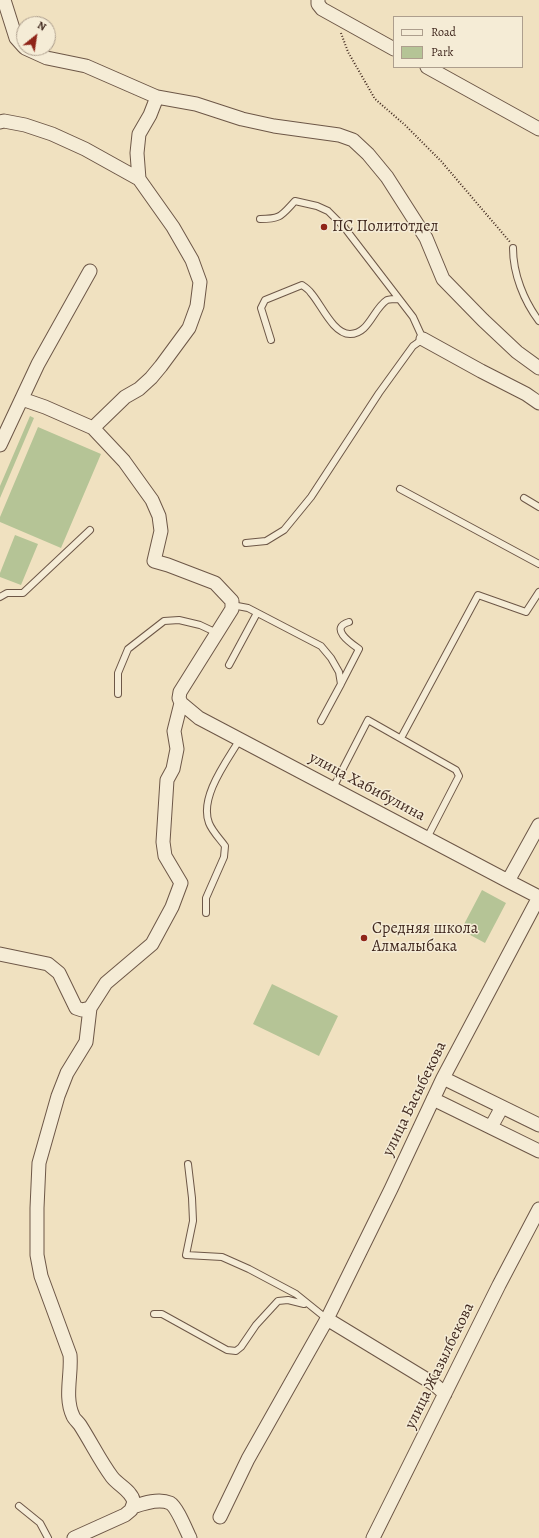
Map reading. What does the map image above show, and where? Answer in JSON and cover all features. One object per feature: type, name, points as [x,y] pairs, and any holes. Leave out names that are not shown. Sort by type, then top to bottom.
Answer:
[{"type":"street","points":[[4,0],[16,38]]},
{"type":"street","points":[[320,4],[338,18],[393,48]]},
{"type":"street","points":[[42,56],[86,66],[157,97],[196,104],[274,126],[339,136],[353,140],[368,154],[387,177],[426,238],[443,279],[516,352],[539,368]]},
{"type":"street","points":[[429,68],[539,129]]},
{"type":"street","points":[[139,179],[137,153],[139,134],[150,115],[157,97]]},
{"type":"street","points":[[0,122],[4,120],[26,125],[52,134],[85,149],[139,179],[173,227],[192,260],[200,282],[197,306],[189,328],[151,378],[139,389],[125,397],[93,428]]},
{"type":"street","points":[[0,445],[38,364],[90,271]]},
{"type":"street","points":[[423,339],[539,402]]},
{"type":"street","points":[[22,398],[93,428],[124,461],[152,500],[159,516],[161,531],[154,561],[215,583],[232,601],[232,609],[180,692],[179,698],[181,703],[174,731],[177,749],[173,769],[167,780],[163,842],[165,856],[181,883],[172,908],[152,944],[106,983],[90,1008],[86,1042],[68,1073],[58,1096],[39,1163],[37,1255],[40,1276],[70,1355],[71,1363],[69,1385],[73,1416],[80,1424],[113,1478],[133,1498],[133,1507]]},
{"type":"street","name":"улица Хабибулина","points":[[181,703],[199,718],[539,897]]},
{"type":"street","points":[[508,881],[539,825]]},
{"type":"street","name":"улица Басыбекова","points":[[220,1517],[248,1459],[327,1319],[443,1078],[539,897]]},
{"type":"street","points":[[0,954],[48,964],[59,973],[87,1032]]},
{"type":"street","points":[[76,1008],[82,1010],[90,1008]]},
{"type":"street","points":[[443,1078],[539,1124]]},
{"type":"street","points":[[433,1099],[539,1151]]},
{"type":"street","points":[[491,1128],[502,1107]]},
{"type":"street","name":"улица Жазылбекова","points":[[373,1538],[499,1285],[539,1209]]},
{"type":"street","points":[[327,1319],[434,1384],[445,1394]]},
{"type":"street","points":[[74,1538],[124,1515],[133,1507],[146,1502],[170,1503],[175,1508],[190,1538]]},
{"type":"lane","points":[[246,543],[266,540],[284,530],[311,497],[378,393],[412,346],[423,339],[413,317],[400,299],[344,226],[328,211],[317,206],[295,201],[281,217],[274,219],[260,219]]},
{"type":"lane","points":[[512,248],[520,286],[529,308],[539,322]]},
{"type":"lane","points":[[271,340],[261,308],[265,300],[302,285],[312,293],[334,325],[346,334],[355,334],[366,326],[376,311],[388,300],[400,299]]},
{"type":"lane","points":[[400,489],[539,564]]},
{"type":"lane","points":[[524,498],[539,507]]},
{"type":"lane","points":[[0,597],[7,593],[23,593],[90,530]]},
{"type":"lane","points":[[401,738],[478,595],[526,612],[539,592]]},
{"type":"lane","points":[[232,605],[248,608],[321,646],[331,658],[339,672],[341,684]]},
{"type":"lane","points":[[229,665],[257,613]]},
{"type":"lane","points":[[118,694],[118,673],[128,648],[164,621],[179,620],[200,625],[217,633]]},
{"type":"lane","points":[[321,721],[359,649],[346,640],[341,632],[344,624],[348,622]]},
{"type":"lane","points":[[333,788],[368,720],[456,770],[459,776],[427,838]]},
{"type":"lane","points":[[206,913],[206,898],[222,862],[225,846],[209,823],[207,804],[213,784],[240,739]]},
{"type":"lane","points":[[188,1164],[193,1222],[186,1255],[222,1257],[249,1269],[296,1294],[327,1319]]},
{"type":"lane","points":[[154,1314],[162,1314],[227,1350],[236,1351],[242,1347],[256,1325],[278,1300],[299,1302],[310,1306]]},
{"type":"lane","points":[[18,1506],[40,1522],[48,1538]]},
{"type":"path","points":[[338,18],[342,40],[367,88],[375,99],[405,125],[441,161],[507,238],[512,248]]},
{"type":"green space","points":[[30,416],[34,418],[0,498],[0,486]]},
{"type":"green space","points":[[38,427],[101,454],[61,548],[0,522],[0,517]]},
{"type":"green space","points":[[15,535],[38,544],[21,585],[0,577],[0,573]]},
{"type":"green space","points":[[482,890],[506,903],[485,943],[461,930]]},
{"type":"green space","points":[[272,984],[338,1016],[319,1056],[253,1024]]},
{"type":"place","name":"ПС Политотдел","points":[[324,227]]},
{"type":"place","name":"Средняя школа Алмалыбака","points":[[364,938]]}]
